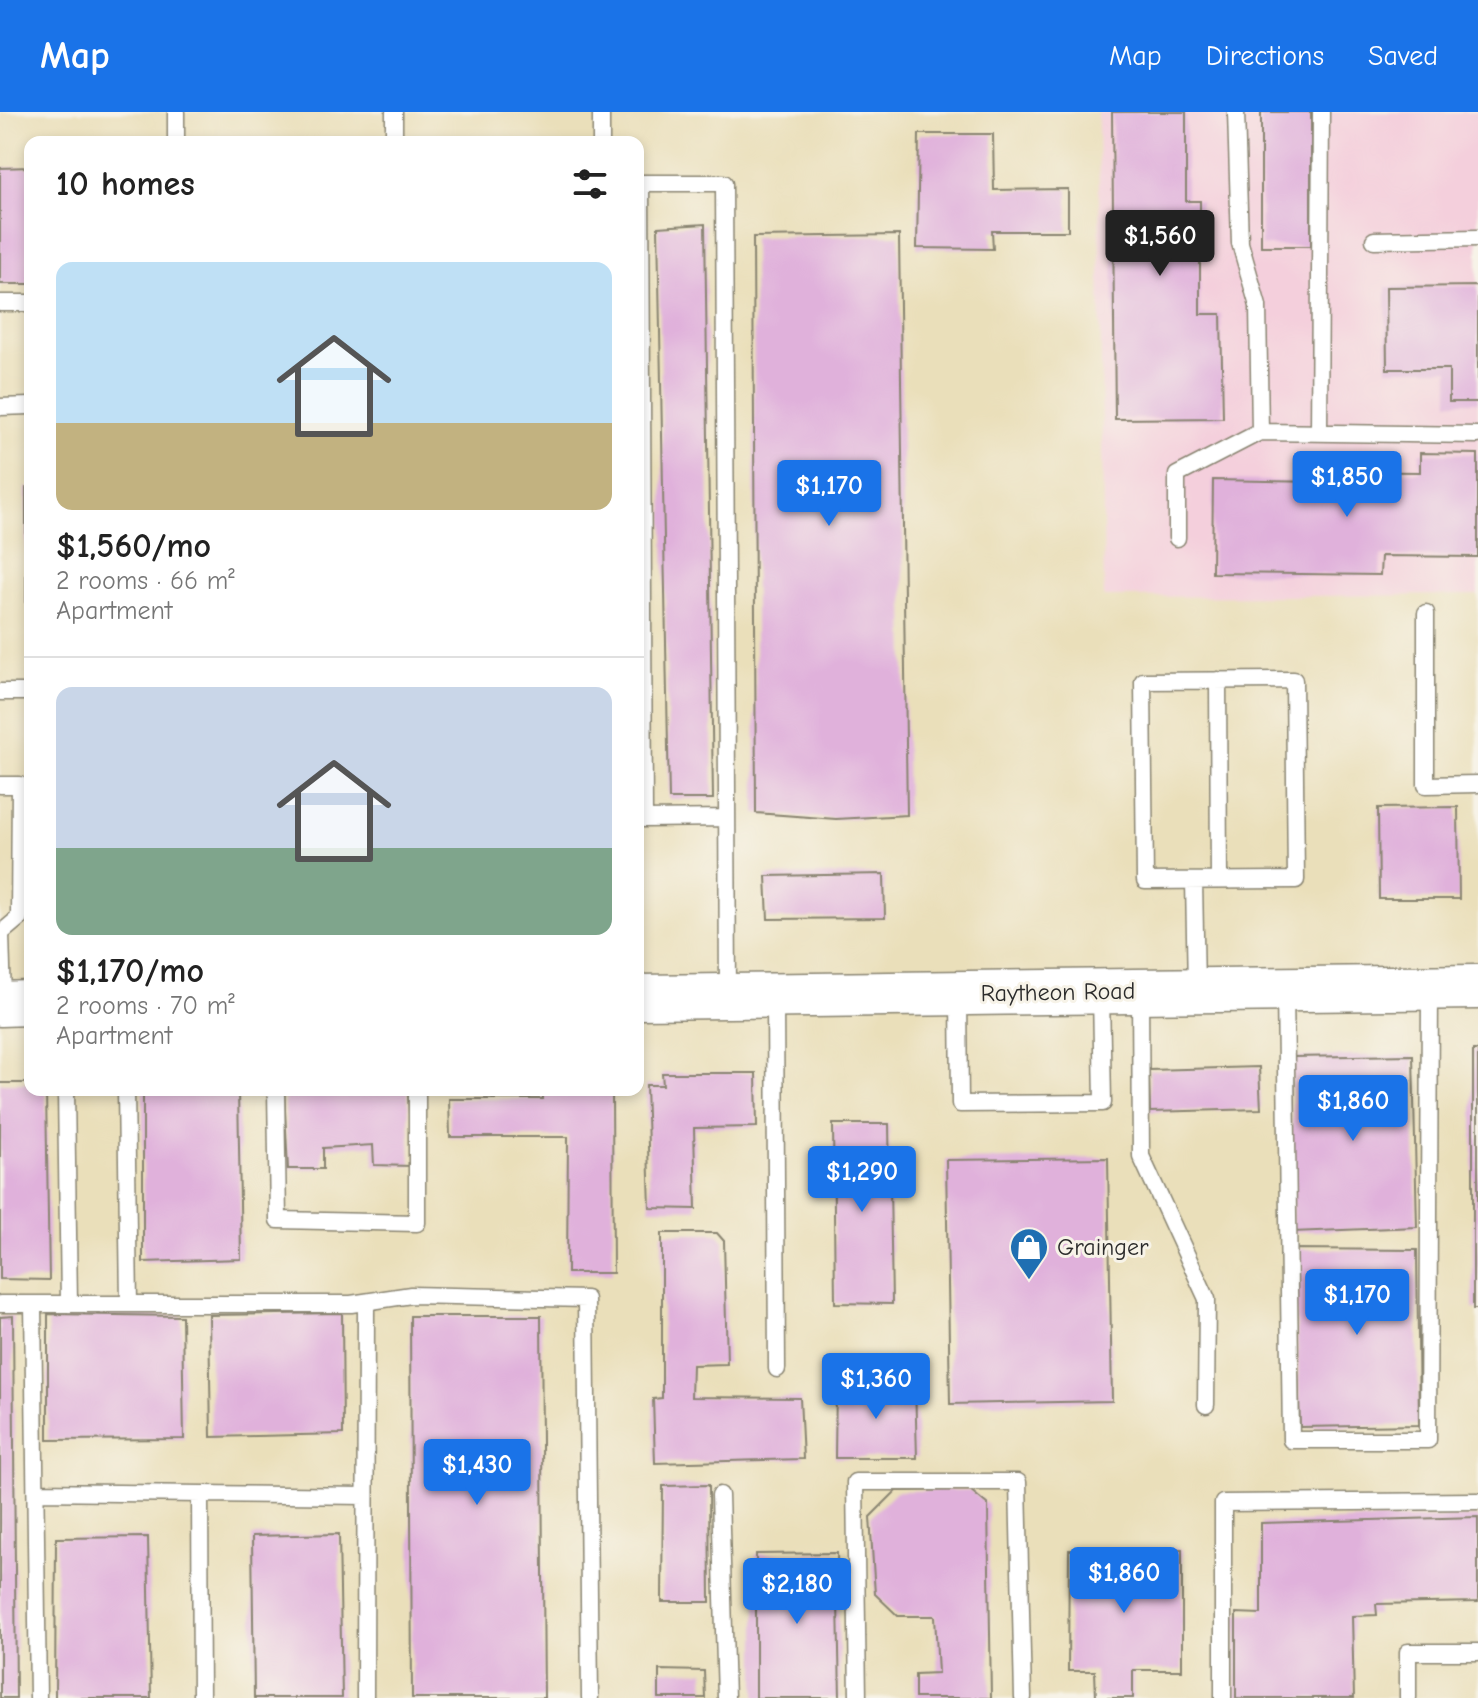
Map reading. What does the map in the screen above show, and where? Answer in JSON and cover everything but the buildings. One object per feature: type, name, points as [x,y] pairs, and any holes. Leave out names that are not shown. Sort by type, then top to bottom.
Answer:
[{"type":"street","name":"Raytheon Road","points":[[644,997],[1478,987]]},
{"type":"lane","points":[[394,112],[394,136]]},
{"type":"lane","points":[[601,112],[601,136]]},
{"type":"lane","points":[[1236,112],[1240,243],[1258,306],[1260,432]]},
{"type":"lane","points":[[1319,433],[1321,112]]},
{"type":"lane","points":[[644,183],[724,183],[728,996]]},
{"type":"lane","points":[[1374,240],[1478,238]]},
{"type":"lane","points":[[0,303],[24,303]]},
{"type":"lane","points":[[0,407],[24,406]]},
{"type":"lane","points":[[1177,538],[1177,475],[1260,432],[1478,435]]},
{"type":"lane","points":[[1426,613],[1426,785],[1478,784]]},
{"type":"lane","points":[[1218,680],[1219,880]]},
{"type":"lane","points":[[1218,680],[1294,680],[1296,880],[1145,881],[1143,681],[1218,680]]},
{"type":"lane","points":[[0,692],[24,692]]},
{"type":"lane","points":[[0,785],[20,785],[19,918],[0,934],[11,1003]]},
{"type":"lane","points":[[644,819],[727,818]]},
{"type":"lane","points":[[1194,881],[1196,991]]},
{"type":"lane","points":[[1285,990],[1291,1440],[1428,1440],[1430,988]]},
{"type":"lane","points":[[959,994],[960,1104],[1103,1103],[1121,992]]},
{"type":"lane","points":[[1121,992],[1141,1156],[1207,1299],[1206,1405]]},
{"type":"lane","points":[[775,996],[777,1369]]},
{"type":"lane","points":[[66,1096],[69,1304]]},
{"type":"lane","points":[[126,1096],[129,1304]]},
{"type":"lane","points":[[276,1096],[278,1220],[417,1223],[417,1096]]},
{"type":"lane","points":[[0,1304],[366,1302],[411,1295],[586,1299],[590,1698]]},
{"type":"lane","points":[[365,1698],[366,1302]]},
{"type":"lane","points":[[33,1304],[38,1698]]},
{"type":"lane","points":[[858,1698],[855,1482],[1018,1482],[1023,1698]]},
{"type":"lane","points":[[36,1492],[365,1496]]},
{"type":"lane","points":[[200,1494],[201,1698]]},
{"type":"lane","points":[[720,1495],[726,1698]]},
{"type":"lane","points":[[1223,1698],[1223,1503],[1478,1501]]},
{"type":"lane","points":[[1408,1698],[1408,1652],[1478,1652]]},
{"type":"shaded area","points":[[1098,112],[1478,112],[1478,595],[1104,597]]},
{"type":"place","name":"Grainger","points":[[1029,1281]]}]
